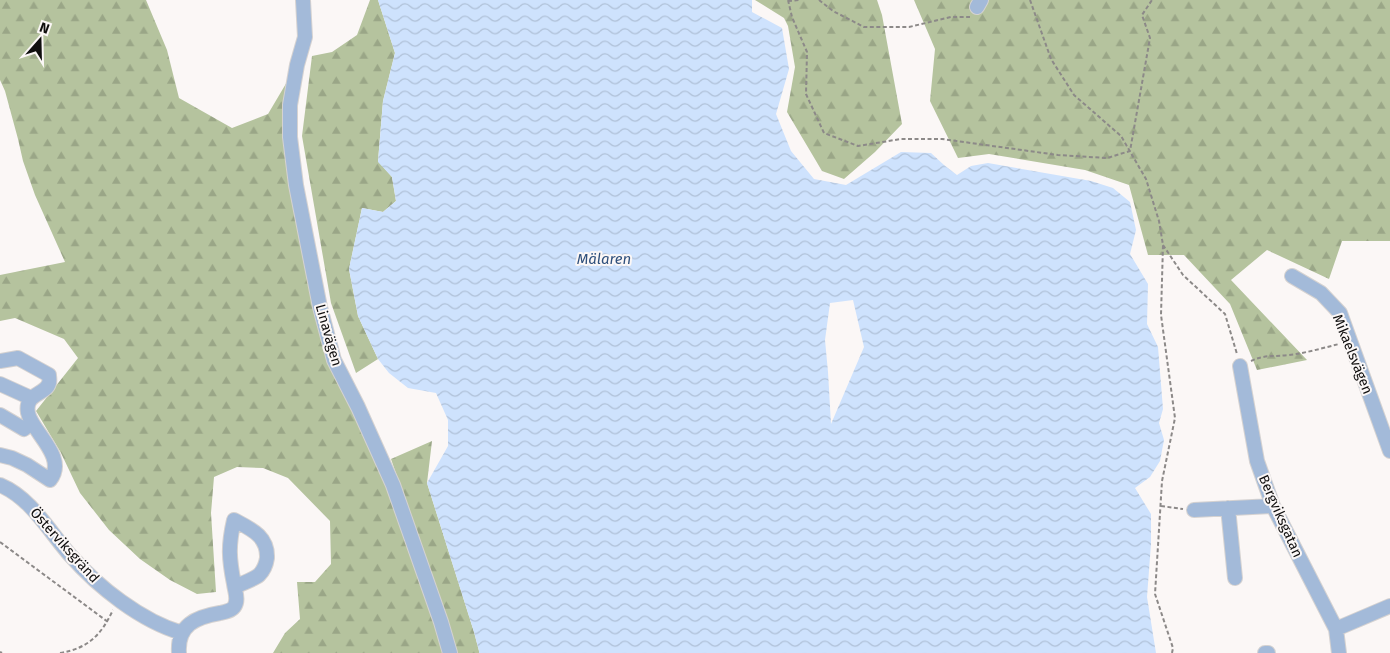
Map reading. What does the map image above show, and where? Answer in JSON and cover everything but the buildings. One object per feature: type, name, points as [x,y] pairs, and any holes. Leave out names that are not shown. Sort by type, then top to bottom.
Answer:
[{"type":"street","name":"Linavägen","points":[[303,0],[305,37],[297,65],[290,105],[290,137],[296,185],[320,307],[334,360],[358,407],[393,485],[450,653]]},
{"type":"street","name":"Mikaelsvägen","points":[[1292,276],[1321,293],[1340,314],[1390,450]]},
{"type":"street","points":[[0,360],[18,358],[49,375],[50,382],[46,388],[32,396],[28,404],[28,413],[32,422],[47,442],[54,462],[54,474],[50,480],[26,465],[12,458],[0,455]]},
{"type":"street","name":"Bergviksgatan","points":[[1240,366],[1257,461],[1274,506],[1336,629],[1339,653]]},
{"type":"street","points":[[0,384],[32,398]]},
{"type":"street","points":[[0,415],[24,429],[32,422]]},
{"type":"street","name":"Österviksgränd","points":[[0,485],[8,488],[31,507],[81,567],[117,598],[152,620],[182,633]]},
{"type":"street","points":[[1194,510],[1274,506]]},
{"type":"street","points":[[1228,508],[1234,578]]},
{"type":"street","points":[[179,653],[178,645],[182,633],[194,620],[227,611],[234,607],[237,598],[234,587]]},
{"type":"street","points":[[1336,629],[1390,606]]},
{"type":"path","points":[[799,0],[788,0],[792,17],[807,52],[806,94],[824,133],[858,146],[901,139],[942,139],[1058,155],[1107,158],[1130,151]]},
{"type":"path","points":[[819,0],[833,11],[864,27],[909,27],[951,17],[975,17],[979,4]]},
{"type":"path","points":[[1030,0],[1051,59],[1074,95],[1122,136],[1146,179],[1159,221],[1163,245],[1161,315],[1174,418],[1162,481],[1155,594],[1173,648],[1172,653]]},
{"type":"path","points":[[1130,151],[1150,38],[1142,15],[1152,0]]},
{"type":"path","points":[[1163,245],[1183,275],[1225,314],[1240,366],[1261,356],[1289,355],[1350,341]]},
{"type":"path","points":[[1161,506],[1194,510]]},
{"type":"path","points":[[0,542],[108,622]]},
{"type":"path","points":[[60,653],[85,645],[96,637],[108,622],[117,598]]},
{"type":"green space","points":[[0,0],[146,0],[167,50],[179,98],[232,128],[268,114],[297,65],[290,105],[320,307],[450,653],[273,653],[285,633],[300,619],[297,582],[315,582],[331,564],[330,521],[288,478],[263,468],[237,467],[214,477],[211,513],[216,592],[197,594],[170,580],[140,559],[109,530],[80,493],[61,453],[36,411],[78,358],[64,339],[15,318],[0,321],[0,275],[65,262],[35,195],[23,161],[5,91],[0,80]]},
{"type":"green space","points":[[370,0],[378,0],[395,53],[383,101],[378,161],[392,177],[396,201],[383,212],[362,208],[349,269],[358,316],[378,359],[356,373],[331,303],[302,136],[312,56],[332,52],[357,35]]},
{"type":"green space","points":[[755,0],[877,0],[882,15],[902,124],[875,152],[844,179],[822,171],[787,112],[795,67],[788,26],[784,18]]},
{"type":"green space","points":[[914,0],[1390,0],[1390,241],[1342,241],[1329,279],[1267,250],[1231,280],[1307,360],[1257,370],[1230,304],[1184,255],[1148,255],[1129,185],[1085,170],[989,154],[958,158],[930,101],[935,49]]},
{"type":"green space","points":[[432,441],[427,483],[479,653],[454,653],[445,616],[391,459]]},
{"type":"water","name":"Mälaren","points":[[378,0],[752,0],[752,12],[782,28],[789,69],[776,114],[791,151],[814,179],[846,185],[901,152],[931,153],[957,175],[971,166],[988,163],[1091,181],[1113,188],[1130,202],[1136,230],[1130,254],[1148,284],[1147,324],[1158,347],[1163,409],[1159,423],[1164,440],[1160,461],[1150,477],[1135,488],[1151,514],[1147,597],[1156,653],[479,653],[427,483],[448,446],[448,420],[436,393],[408,388],[389,373],[378,359],[358,316],[349,269],[362,208],[383,212],[396,201],[392,177],[378,162],[383,101],[395,53]],"holes":[[[853,300],[864,347],[831,424],[825,340],[830,303]]]}]
